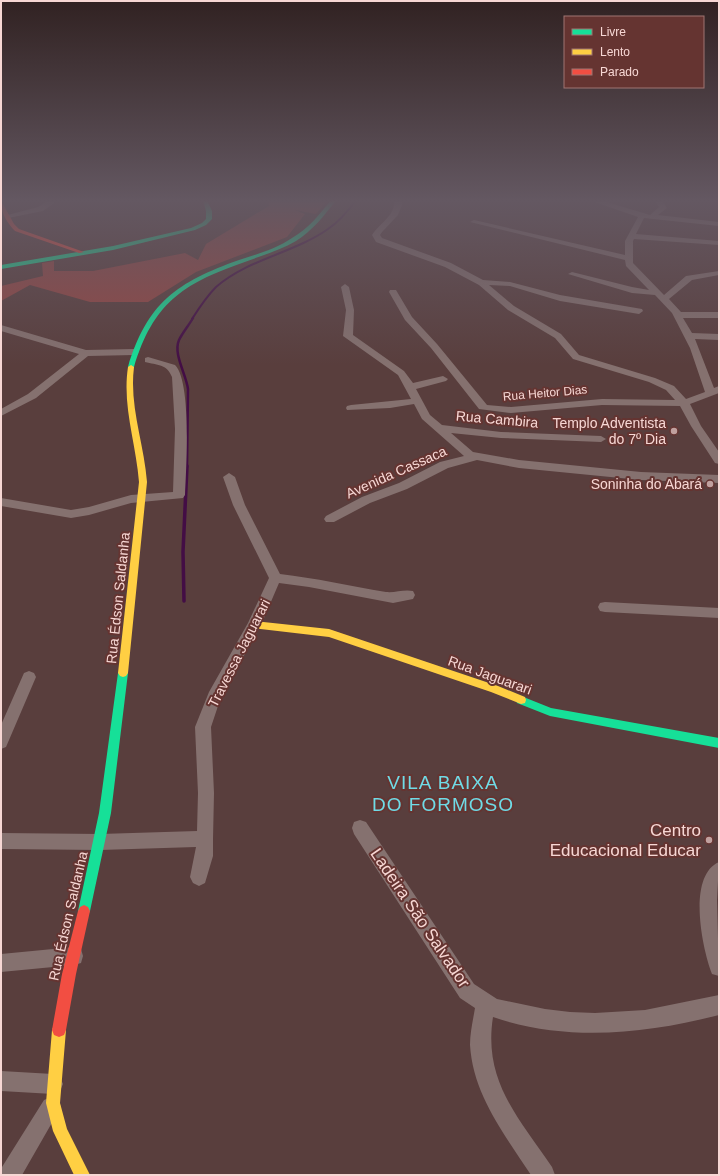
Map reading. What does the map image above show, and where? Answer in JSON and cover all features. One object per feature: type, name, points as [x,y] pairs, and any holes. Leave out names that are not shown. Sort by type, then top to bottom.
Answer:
[{"type":"street","points":[[1,267],[74,255]]},
{"type":"street","name":"Rua Édson Saldanha","points":[[53,1094],[59,1024],[100,842],[111,780],[143,498],[142,464],[131,416],[127,382],[134,352],[154,312],[175,291],[207,274],[256,255]]},
{"type":"street","points":[[419,255],[448,265],[478,281],[511,308],[558,336],[576,357],[662,384],[678,395],[696,426],[719,460]]},
{"type":"street","points":[[615,255],[628,258]]},
{"type":"street","points":[[628,255],[633,269],[678,315],[715,391]]},
{"type":"street","points":[[572,274],[661,296],[689,278],[719,273]]},
{"type":"street","points":[[478,281],[500,282],[559,298],[639,311]]},
{"type":"street","points":[[345,287],[350,310],[348,336],[401,373],[411,387],[426,417],[466,453],[474,457],[519,464],[641,476],[719,479]]},
{"type":"street","name":"Rua Heitor Dias","points":[[393,292],[408,318],[432,342],[480,403],[487,408],[511,410],[602,402],[684,403],[715,391]]},
{"type":"street","points":[[678,315],[719,315]]},
{"type":"street","points":[[1,328],[86,353],[134,352]]},
{"type":"street","points":[[689,336],[719,337]]},
{"type":"street","points":[[1,413],[32,396],[86,353]]},
{"type":"street","points":[[1,502],[70,514],[80,513],[122,501],[179,495],[180,415],[178,383],[175,369],[172,366],[148,360]]},
{"type":"street","points":[[411,387],[443,379]]},
{"type":"street","points":[[351,408],[417,401]]},
{"type":"street","name":"Rua Cambira","points":[[438,428],[501,435],[601,439]]},
{"type":"street","name":"Avenida Cassaca","points":[[330,519],[366,500],[403,486],[444,465],[474,457]]},
{"type":"street","points":[[229,477],[239,506],[266,556],[275,578],[353,590],[393,598],[408,595]]},
{"type":"street","name":"Travessa Jaguarari","points":[[199,877],[204,856],[205,839],[206,794],[203,727],[214,696],[254,625],[275,578]]},
{"type":"street","points":[[604,607],[719,613]]},
{"type":"street","name":"Rua Jaguarari","points":[[254,625],[329,633],[494,689],[550,712],[719,743]]},
{"type":"street","points":[[1,742],[28,677]]},
{"type":"street","name":"Ladeira São Salvador","points":[[360,828],[468,991],[485,1004]]},
{"type":"street","points":[[1,841],[100,842],[205,839]]},
{"type":"street","points":[[717,872],[710,879],[714,893],[713,944],[719,967]]},
{"type":"street","points":[[1,963],[74,956]]},
{"type":"street","points":[[544,1175],[506,1117],[490,1088],[482,1061],[480,1044],[485,1004],[531,1017],[564,1022],[600,1023],[654,1020],[719,1005]]},
{"type":"street","points":[[1,1082],[53,1094]]},
{"type":"street","points":[[10,1175],[53,1094]]},
{"type":"street","points":[[53,1094],[64,1142],[82,1175]]},
{"type":"shaded area","points":[[175,255],[188,255],[198,260],[201,255],[241,255],[196,272],[148,302],[90,302],[30,285],[1,301],[1,286],[43,276],[42,263],[54,261],[54,271],[93,271]]},
{"type":"waterway","points":[[192,319],[203,302],[216,287],[229,277],[276,255]]},
{"type":"waterway","points":[[187,467],[188,389],[179,358],[178,346],[179,340],[193,318]]},
{"type":"waterway","points":[[184,601],[183,552],[187,466]]},
{"type":"traffic: fast","points":[[1,267],[72,255]]},
{"type":"traffic: fast","points":[[131,367],[137,346],[146,328],[157,312],[169,299],[184,287],[200,278],[219,269],[259,255]]},
{"type":"traffic: fast","points":[[84,911],[105,813],[123,673]]},
{"type":"traffic: fast","points":[[521,700],[550,712],[719,743]]},
{"type":"traffic: slow","points":[[123,673],[143,482],[142,467],[129,396],[131,367]]},
{"type":"traffic: slow","points":[[254,625],[329,633],[494,689],[521,700]]},
{"type":"traffic: slow","points":[[59,1030],[53,1103],[60,1131],[82,1175]]},
{"type":"traffic: jam","points":[[59,1030],[69,974],[84,911]]},
{"type":"place","name":"Templo Adventista do 7º Dia","points":[[674,431]]},
{"type":"place","name":"Soninha do Abará","points":[[710,484]]},
{"type":"place","name":"Centro Educacional Educar","points":[[709,840]]},
{"type":"district","name":"VILA BAIXA DO FORMOSO","points":[[443,793]]}]
